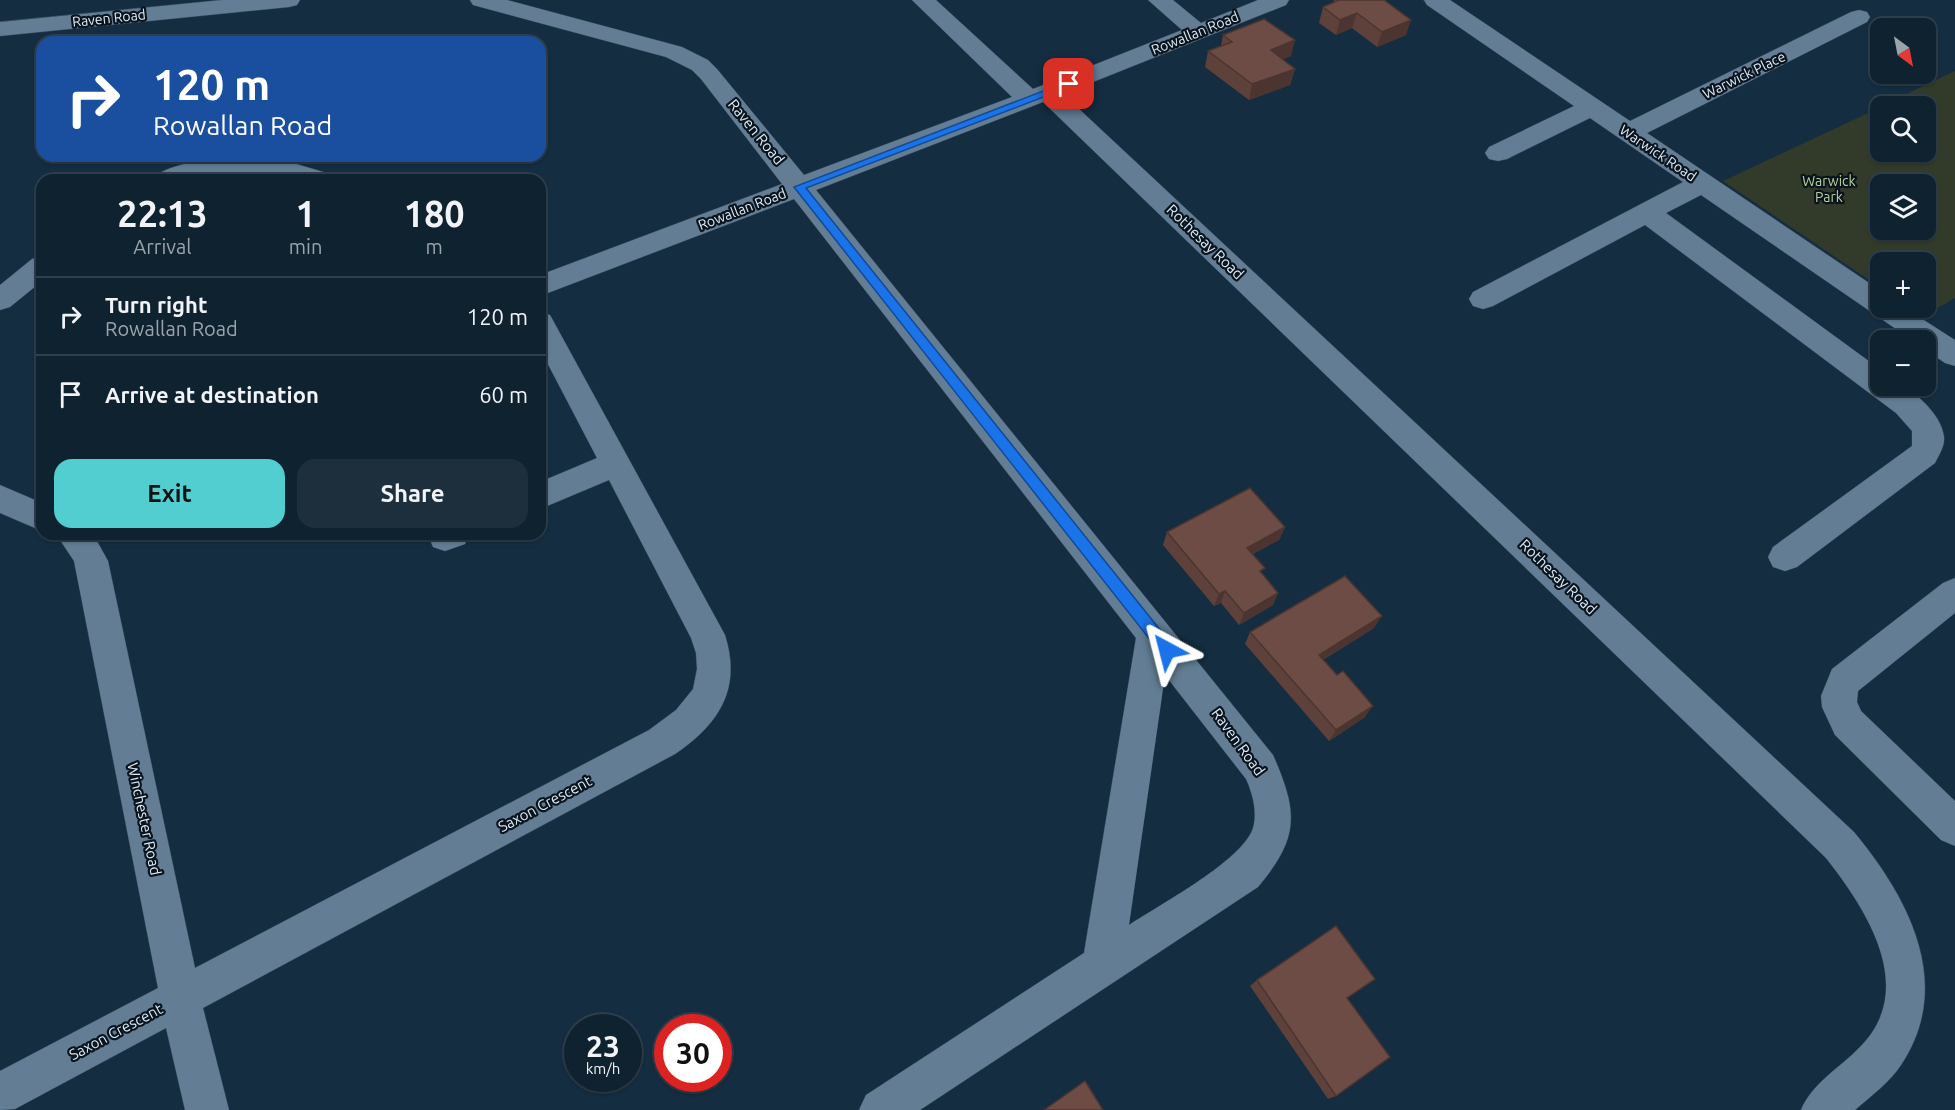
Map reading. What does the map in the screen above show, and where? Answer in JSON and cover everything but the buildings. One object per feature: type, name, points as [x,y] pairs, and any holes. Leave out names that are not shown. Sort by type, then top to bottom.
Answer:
[{"type":"street","name":"Raven Road","points":[[0,29],[289,0]]},
{"type":"street","name":"Rothesay Road","points":[[923,0],[1038,95],[1840,845],[1862,870],[1881,898],[1895,928],[1903,958],[1905,993],[1900,1024],[1886,1051],[1823,1110]]},
{"type":"street","points":[[1159,0],[1198,32]]},
{"type":"street","name":"Rowallan Road","points":[[546,284],[1038,95],[1278,0]]},
{"type":"street","name":"Warwick Road","points":[[1435,0],[1870,298]]},
{"type":"street","name":"Raven Road","points":[[487,1],[658,47],[688,58],[709,74],[1260,767],[1274,800],[1274,822],[1256,860],[1244,873],[880,1110]]},
{"type":"street","name":"Warwick Place","points":[[1628,132],[1859,17]]},
{"type":"street","points":[[1498,153],[1592,107]]},
{"type":"street","points":[[188,174],[243,165],[277,166],[302,174]]},
{"type":"street","points":[[1483,299],[1702,183]]},
{"type":"street","points":[[1646,212],[1900,400],[1917,415],[1927,430],[1929,442],[1924,454],[1785,557]]},
{"type":"street","points":[[0,300],[36,271]]},
{"type":"street","points":[[1900,318],[1955,355]]},
{"type":"street","name":"Saxon Crescent","points":[[0,1094],[662,742],[683,729],[700,712],[710,692],[716,672],[715,653],[708,635],[546,333]]},
{"type":"street","points":[[546,493],[616,463]]},
{"type":"street","points":[[0,498],[36,515]]},
{"type":"street","name":"Winchester Road","points":[[78,540],[91,561],[180,997],[207,1110]]},
{"type":"street","points":[[1955,593],[1845,680],[1838,696],[1840,709],[1848,723],[1955,826]]},
{"type":"street","points":[[1103,963],[1154,634]]},
{"type":"green space","name":"Warwick Park","points":[[1955,71],[1955,298],[1936,309],[1936,252],[1870,252],[1870,281],[1723,181],[1870,112],[1870,162],[1936,162],[1936,96],[1902,96],[1928,84],[1936,84],[1936,80]]},
{"type":"route","points":[[1069,84],[799,187],[1167,650]]}]
